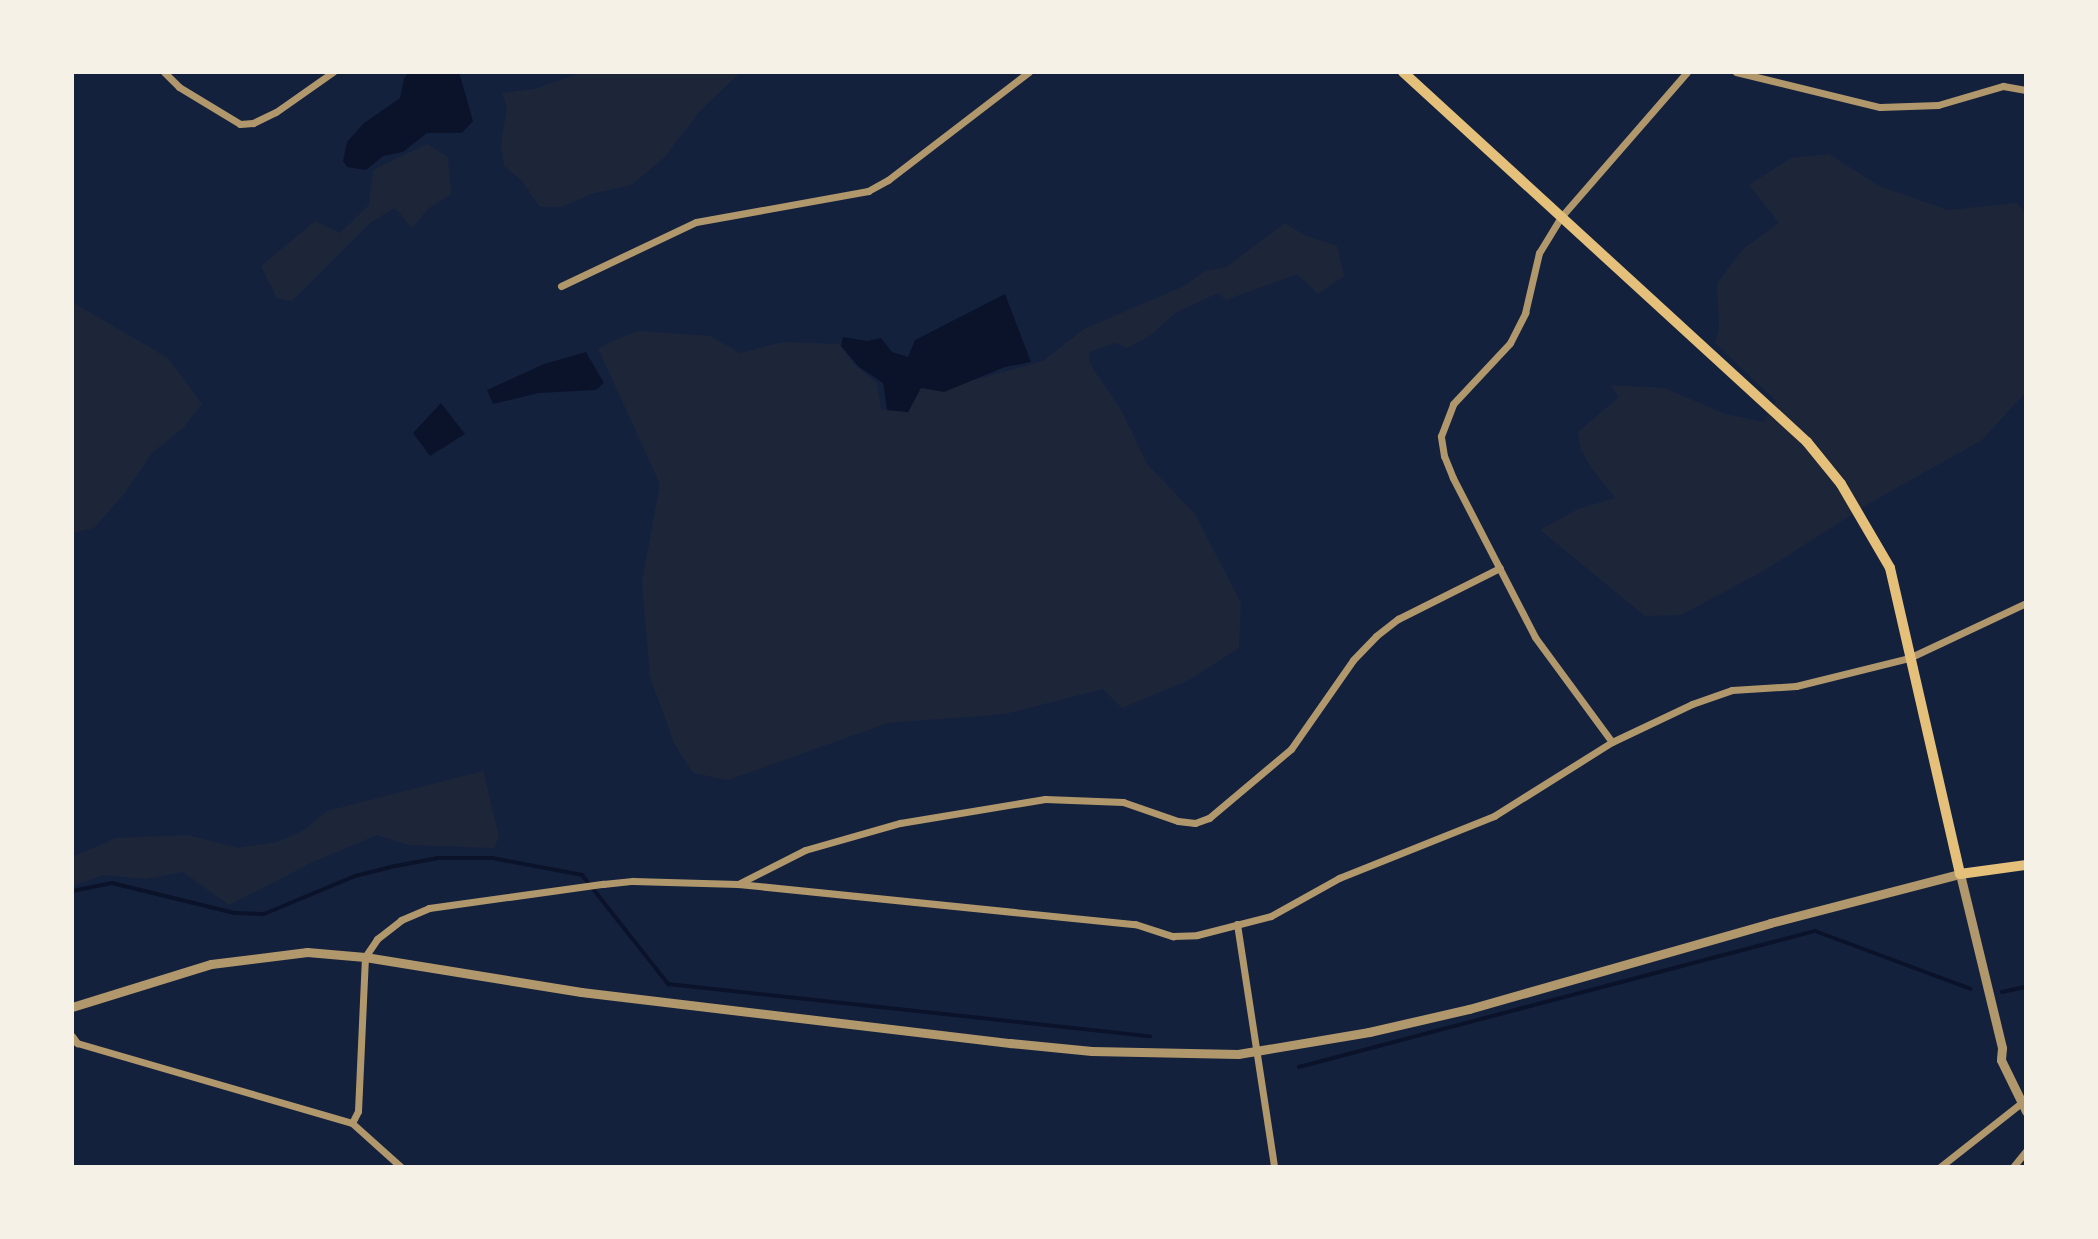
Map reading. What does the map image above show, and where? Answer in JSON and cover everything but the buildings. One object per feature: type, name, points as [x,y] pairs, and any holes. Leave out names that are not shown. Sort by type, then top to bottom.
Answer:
[{"type":"main road","points":[[1403,72],[1807,442],[1841,484],[1890,568],[1960,874],[2026,865]]},
{"type":"street","points":[[164,72],[179,87],[240,124],[253,123],[276,112],[333,72]]},
{"type":"street","points":[[561,286],[696,222],[868,191],[1029,72]]},
{"type":"street","points":[[1612,742],[1535,637],[1453,478],[1444,456],[1441,436],[1453,404],[1510,343],[1525,313],[1539,253],[1561,217],[1687,72]]},
{"type":"street","points":[[1736,72],[1880,107],[1938,105],[2003,86],[2026,90]]},
{"type":"street","points":[[738,884],[805,850],[900,823],[1045,799],[1123,802],[1178,821],[1195,823],[1209,818],[1291,749],[1353,660],[1376,636],[1398,619],[1500,568]]},
{"type":"street","points":[[352,1123],[358,1111],[365,957],[377,939],[401,920],[429,908],[633,881],[738,884],[1135,924],[1173,936],[1197,935],[1271,916],[1339,878],[1494,816],[1612,742],[1673,712],[1732,690],[1796,686],[1909,658],[2026,603]]},
{"type":"street","points":[[72,1007],[211,964],[255,956],[307,952],[365,957],[581,992],[1010,1043],[1170,1054],[1257,1052],[1469,1009],[1784,919],[1960,874],[2002,1048],[2001,1060],[2023,1107],[1940,1167]]},
{"type":"street","points":[[1237,924],[1274,1167]]},
{"type":"street","points":[[72,1036],[77,1043],[352,1123],[401,1167]]},
{"type":"street","points":[[2013,1167],[2026,1151]]},
{"type":"shaded area","points":[[409,72],[459,72],[473,121],[462,133],[427,133],[403,152],[383,156],[366,170],[347,167],[343,161],[347,142],[364,123],[400,98],[404,78]]},
{"type":"shaded area","points":[[582,72],[741,72],[699,112],[664,158],[631,185],[591,194],[561,207],[540,207],[521,180],[504,166],[501,144],[507,107],[502,93],[535,89]]},
{"type":"shaded area","points":[[427,144],[448,157],[451,194],[428,209],[412,228],[395,208],[371,222],[292,301],[277,298],[261,266],[315,221],[340,233],[369,205],[373,170]]},
{"type":"shaded area","points":[[1829,154],[1879,186],[1948,210],[2017,203],[2026,215],[2026,392],[1982,440],[1870,503],[1765,570],[1681,615],[1645,616],[1540,530],[1578,509],[1615,498],[1581,450],[1578,432],[1619,397],[1611,385],[1664,388],[1726,414],[1764,422],[1776,401],[1715,343],[1719,328],[1717,283],[1744,248],[1779,223],[1749,185],[1791,158]]},
{"type":"shaded area","points":[[1285,223],[1304,235],[1337,246],[1344,276],[1318,294],[1297,274],[1226,300],[1218,293],[1175,313],[1151,335],[1127,348],[1115,343],[1089,352],[1090,364],[1121,410],[1148,465],[1195,514],[1241,603],[1239,648],[1189,680],[1122,708],[1103,689],[1005,714],[888,723],[728,780],[693,773],[675,745],[650,677],[642,582],[660,484],[598,348],[637,331],[710,336],[740,353],[783,342],[839,344],[855,365],[877,383],[881,409],[908,413],[920,386],[945,388],[1043,361],[1084,329],[1184,286],[1205,271],[1226,267]]},
{"type":"shaded area","points":[[1005,294],[1031,362],[1005,367],[944,392],[921,388],[908,412],[887,410],[883,383],[859,367],[841,346],[843,337],[867,341],[881,338],[892,352],[908,357],[915,340]]},
{"type":"shaded area","points":[[72,302],[168,358],[202,404],[184,427],[152,453],[124,494],[94,528],[72,533]]},
{"type":"shaded area","points":[[586,352],[604,383],[596,390],[539,393],[493,404],[487,390],[544,364]]},
{"type":"shaded area","points":[[441,403],[465,434],[430,456],[413,433]]},
{"type":"shaded area","points":[[483,771],[499,836],[494,848],[409,845],[377,835],[315,861],[229,905],[183,872],[146,879],[103,875],[72,886],[72,857],[116,838],[188,835],[238,848],[277,842],[304,830],[327,811]]},
{"type":"waterway","points":[[72,891],[112,883],[234,913],[264,914],[355,876],[390,867],[438,858],[492,858],[582,875],[668,984],[1150,1036]]},
{"type":"waterway","points":[[1299,1067],[1815,931],[1971,989]]},
{"type":"waterway","points":[[2002,992],[2026,987]]}]
